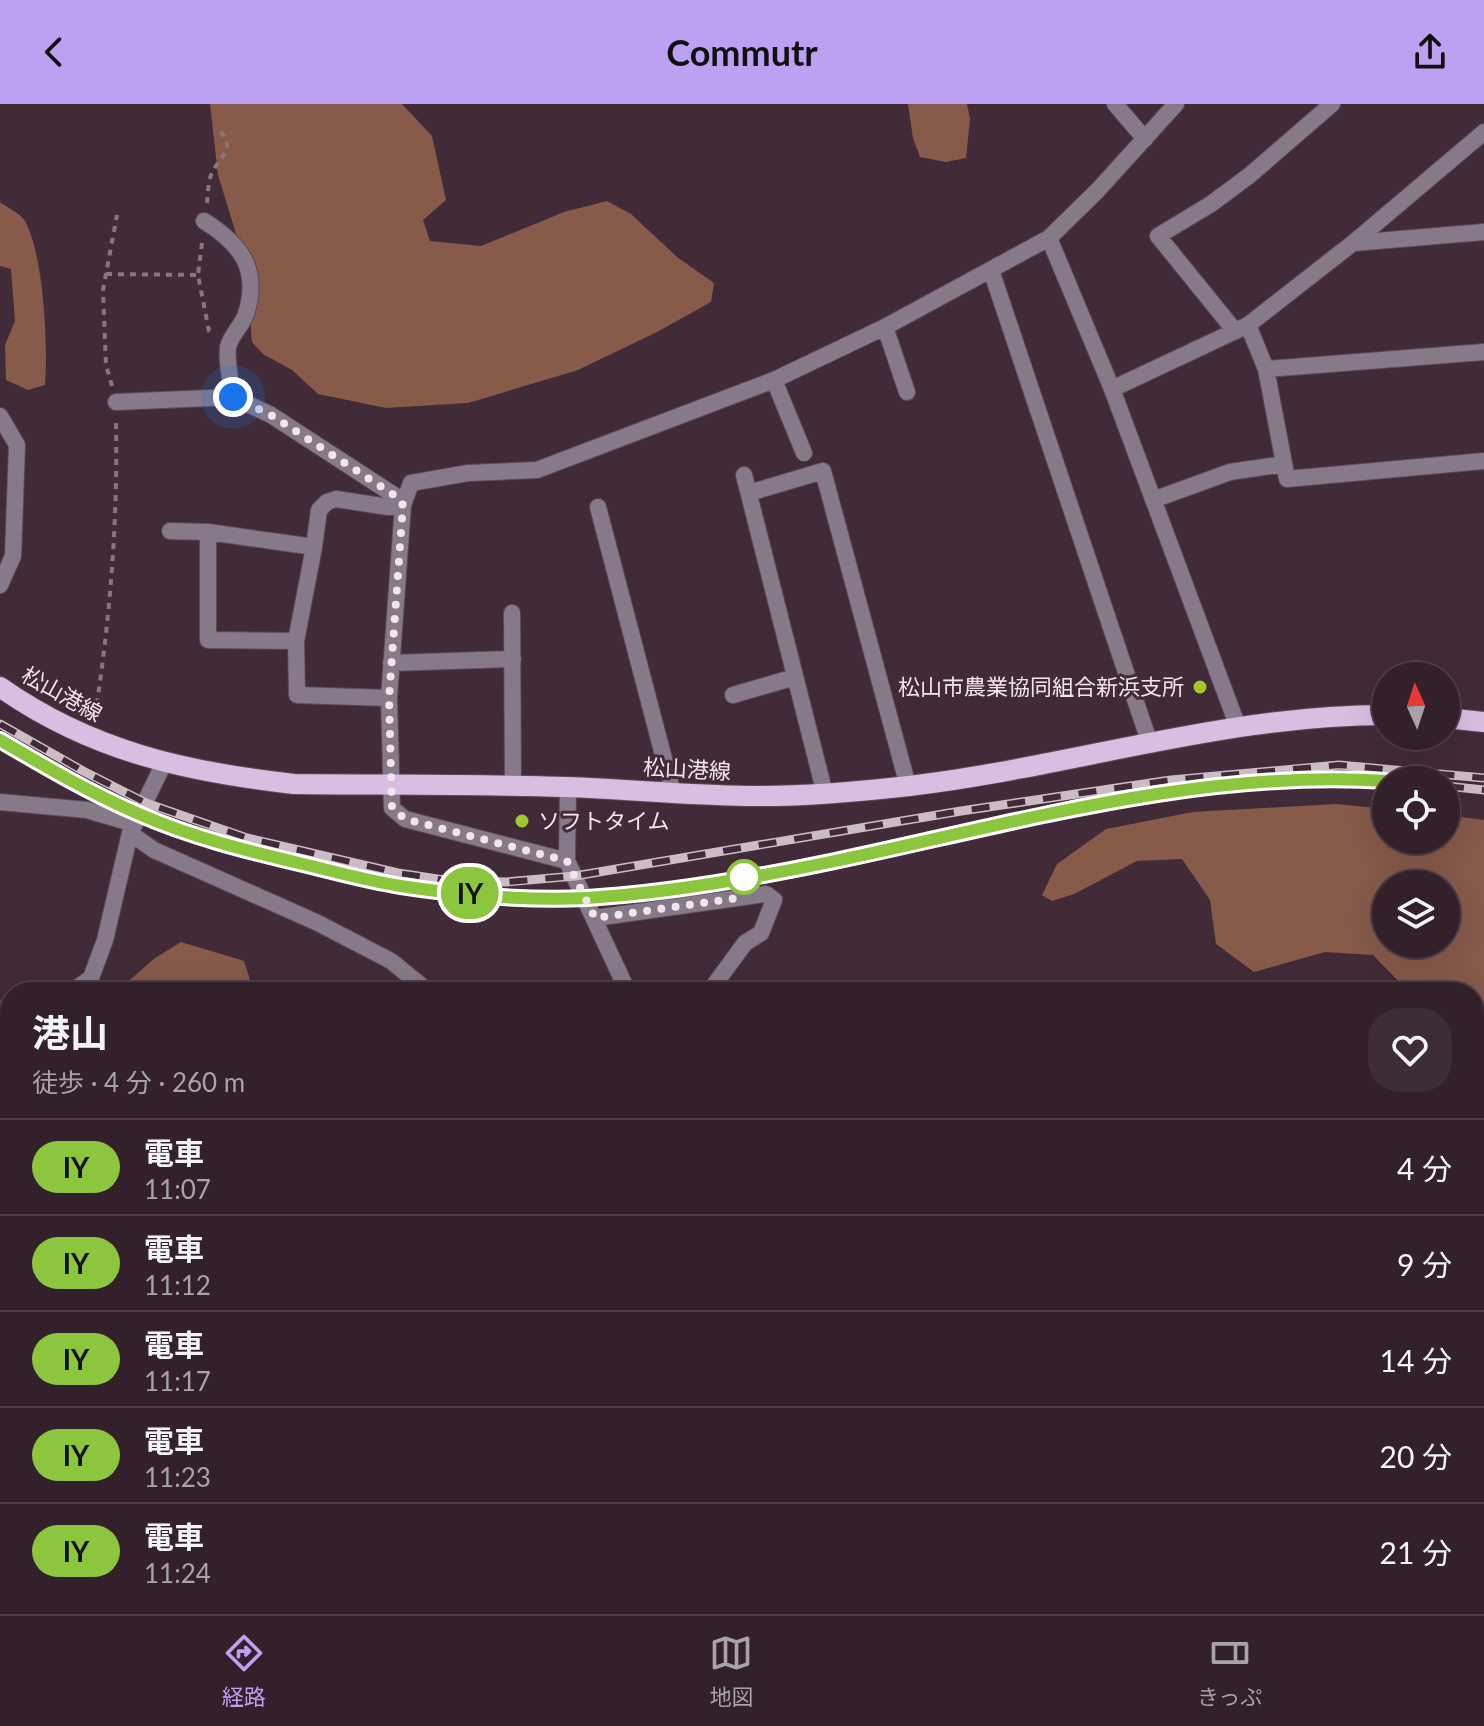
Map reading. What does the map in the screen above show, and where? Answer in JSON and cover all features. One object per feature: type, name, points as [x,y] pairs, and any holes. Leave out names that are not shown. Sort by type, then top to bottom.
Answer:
[{"type":"main road","name":"松山港線","points":[[0,687],[88,738],[164,763],[294,784],[568,787],[750,796],[825,794],[908,786],[977,777],[1238,727],[1300,719],[1372,716]]},
{"type":"main road","points":[[1460,719],[1484,722]]},
{"type":"street","points":[[1115,104],[1145,139]]},
{"type":"street","points":[[567,861],[405,819],[392,808],[391,663],[403,505],[411,483],[468,473],[537,470],[774,380],[885,327],[1049,238],[1176,104]]},
{"type":"street","points":[[1332,104],[1250,175],[1211,204],[1158,236],[1242,328],[1266,369],[1287,479],[1484,461]]},
{"type":"street","points":[[1112,389],[1242,328],[1353,243],[1484,132]]},
{"type":"street","points":[[204,221],[236,244],[248,271],[246,315],[228,346],[233,397]]},
{"type":"street","points":[[1353,243],[1484,232]]},
{"type":"street","points":[[1049,238],[1112,389],[1238,727]]},
{"type":"street","points":[[991,270],[1150,744]]},
{"type":"street","points":[[885,327],[907,392]]},
{"type":"street","points":[[1266,369],[1484,352]]},
{"type":"street","points":[[774,380],[804,453]]},
{"type":"street","points":[[116,402],[233,397],[271,415],[397,497],[403,505]]},
{"type":"street","points":[[0,416],[17,445],[13,556],[0,585]]},
{"type":"street","points":[[1153,500],[1230,472],[1284,464]]},
{"type":"street","points":[[749,493],[823,471],[908,786]]},
{"type":"street","points":[[744,475],[825,794]]},
{"type":"street","points":[[389,698],[297,695],[296,641],[319,510],[336,499],[388,507],[403,505]]},
{"type":"street","points":[[598,507],[673,793]]},
{"type":"street","points":[[170,531],[208,532],[314,547]]},
{"type":"street","points":[[208,532],[208,640],[296,641]]},
{"type":"street","points":[[512,613],[513,786]]},
{"type":"street","points":[[391,663],[513,659]]},
{"type":"street","points":[[733,695],[795,677]]},
{"type":"street","points":[[85,982],[91,978],[100,953],[133,829],[164,763]]},
{"type":"street","points":[[568,787],[567,861],[624,982]]},
{"type":"street","points":[[0,802],[87,810],[133,829],[166,856],[318,923],[391,961],[417,982]]},
{"type":"street","points":[[595,918],[766,894],[774,900],[761,933],[745,943],[716,982]]},
{"type":"path","points":[[88,738],[96,715],[117,469],[116,402],[106,365],[103,290],[117,215]]},
{"type":"path","points":[[106,274],[198,275]]},
{"type":"shaded area","points":[[210,104],[402,104],[432,136],[446,200],[423,220],[430,241],[481,246],[564,212],[607,201],[631,214],[677,257],[714,283],[711,302],[578,370],[468,403],[386,408],[318,394],[292,370],[263,354],[252,342],[245,263],[218,175]]},
{"type":"shaded area","points":[[908,104],[967,104],[970,119],[966,158],[946,162],[920,157],[913,138]]},
{"type":"shaded area","points":[[0,202],[25,221],[37,256],[45,325],[45,385],[28,390],[6,380],[5,345],[15,321],[11,269],[0,266]]},
{"type":"shaded area","points":[[1337,804],[1372,808],[1372,854],[1460,854],[1460,817],[1484,820],[1484,982],[1399,982],[1376,958],[1460,958],[1460,870],[1372,870],[1372,955],[1325,952],[1254,972],[1216,944],[1210,900],[1182,859],[1137,861],[1074,894],[1052,901],[1042,895],[1057,864],[1106,829],[1193,812]]},
{"type":"shaded area","points":[[181,942],[244,961],[251,982],[127,982],[155,958]]},
{"type":"railway","points":[[0,724],[146,803],[247,838],[398,873],[444,880],[506,882],[575,876],[961,811],[1171,780],[1339,765],[1484,778]]},
{"type":"railway","points":[[0,740],[121,806],[217,842],[404,885],[514,898],[587,898],[743,879],[1108,802],[1177,791],[1316,779],[1372,781]]},
{"type":"railway","points":[[1460,787],[1484,790]]},
{"type":"train","name":"IY","points":[[0,740],[79,787],[140,815],[243,849],[401,886],[511,897],[586,898],[745,877],[832,862],[1058,812],[1157,794],[1268,782],[1339,778],[1372,780]]},
{"type":"place","name":"松山市農業協同組合新浜支所","points":[[1200,687]]},
{"type":"place","name":"ソフトタイム","points":[[522,821]]},
{"type":"route","points":[[233,397],[271,415],[397,497],[403,505],[389,698],[392,808],[405,819],[567,861],[595,918],[738,898],[744,877]]}]
